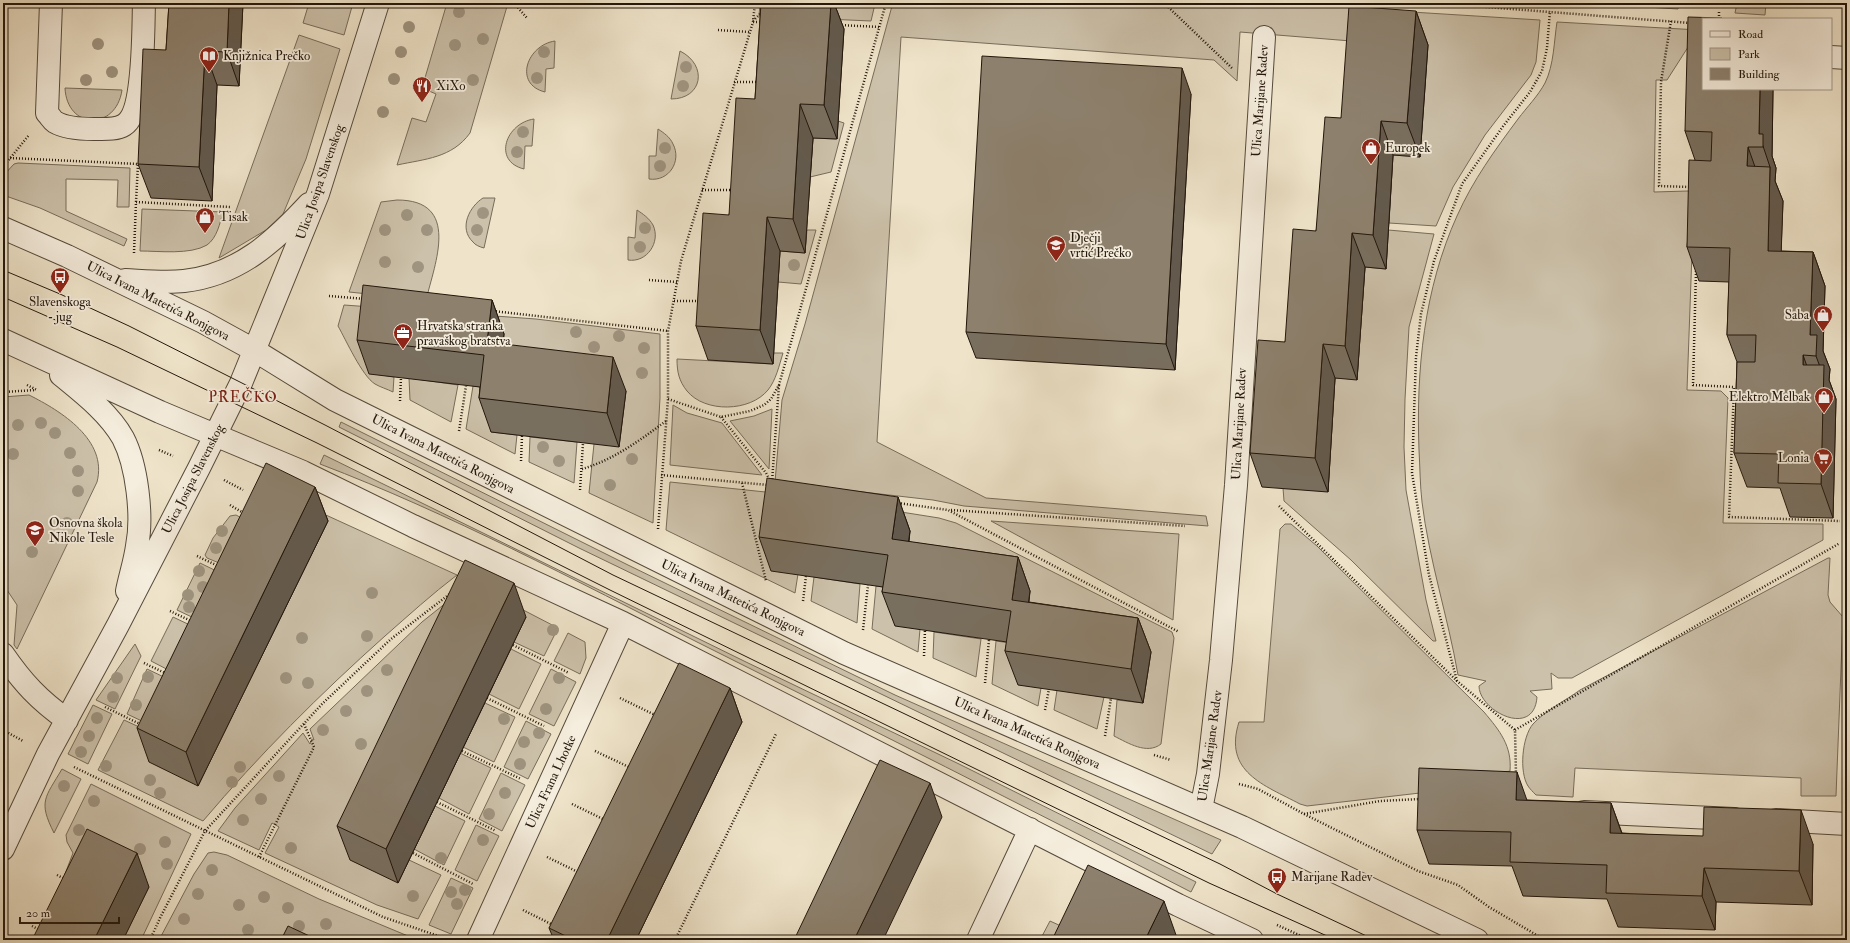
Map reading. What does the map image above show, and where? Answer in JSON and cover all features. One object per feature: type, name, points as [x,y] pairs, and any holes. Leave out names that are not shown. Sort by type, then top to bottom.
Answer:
[{"type":"street","points":[[51,3],[47,113],[56,122],[69,126],[106,129],[116,128],[126,124],[135,110],[139,94],[144,3]]},
{"type":"street","name":"Ulica Josipa Slavenskog","points":[[3,849],[48,754],[68,720],[118,626],[215,435],[254,350],[318,194],[378,3]]},
{"type":"street","name":"Ulica Marijane Radev","points":[[1201,809],[1208,774],[1221,660],[1234,500],[1264,37]]},
{"type":"street","points":[[1832,57],[1847,58]]},
{"type":"street","points":[[117,280],[184,281],[219,273],[233,268],[280,235],[318,194]]},
{"type":"street","name":"Ulica Ivana Matetića Ronjgova","points":[[3,228],[43,244],[203,322],[254,350],[335,400],[824,643],[1201,809],[1477,940]]},
{"type":"street","points":[[3,340],[160,412],[303,472],[413,526],[624,623],[1178,905],[1252,940]]},
{"type":"street","points":[[44,359],[84,394],[112,424],[122,438],[130,454],[135,476],[138,506],[138,545],[118,626]]},
{"type":"street","name":"Ulica Frana Lhotke","points":[[478,940],[624,623]]},
{"type":"street","points":[[3,654],[30,689],[43,703],[68,720]]},
{"type":"street","points":[[1581,812],[1847,824]]},
{"type":"street","points":[[978,940],[1030,829]]},
{"type":"path","points":[[514,3],[528,18]]},
{"type":"path","points":[[658,532],[661,475],[668,399],[668,331],[681,261],[752,22],[755,3]]},
{"type":"path","points":[[772,486],[779,385],[886,3]]},
{"type":"path","points":[[1164,3],[1237,73]]},
{"type":"path","points":[[1356,17],[1357,3]]},
{"type":"path","points":[[1435,3],[1696,23]]},
{"type":"path","points":[[752,22],[766,8]]},
{"type":"path","points":[[1458,682],[1429,575],[1412,473],[1416,356],[1421,314],[1434,261],[1462,184],[1504,125],[1530,92],[1542,70],[1547,48],[1550,11]]},
{"type":"path","points":[[1719,11],[1719,18]]},
{"type":"path","points":[[1671,21],[1661,82],[1659,186],[1692,188]]},
{"type":"path","points":[[752,22],[768,22]]},
{"type":"path","points":[[832,25],[880,27]]},
{"type":"path","points":[[718,30],[749,32]]},
{"type":"path","points":[[734,82],[763,82]]},
{"type":"path","points":[[3,167],[47,113]]},
{"type":"path","points":[[10,158],[138,164],[133,260]]},
{"type":"path","points":[[702,190],[738,190]]},
{"type":"path","points":[[136,202],[230,207]]},
{"type":"path","points":[[1696,265],[1693,384],[1734,387],[1729,517],[1840,521]]},
{"type":"path","points":[[649,280],[677,282]]},
{"type":"path","points":[[329,296],[368,300]]},
{"type":"path","points":[[674,300],[704,300]]},
{"type":"path","points":[[491,311],[668,331]]},
{"type":"path","points":[[400,401],[401,377]]},
{"type":"path","points":[[668,399],[721,417],[750,411],[764,405],[779,385]]},
{"type":"path","points":[[459,431],[466,386]]},
{"type":"path","points":[[3,392],[37,390]]},
{"type":"path","points":[[721,417],[766,473],[772,486]]},
{"type":"path","points":[[582,469],[598,464],[622,452],[666,421]]},
{"type":"path","points":[[521,463],[522,436]]},
{"type":"path","points":[[580,493],[583,443]]},
{"type":"path","points":[[661,475],[772,486]]},
{"type":"path","points":[[742,483],[767,585]]},
{"type":"path","points":[[895,502],[948,510],[1185,526]]},
{"type":"path","points":[[230,505],[247,515]]},
{"type":"path","points":[[1279,506],[1458,682],[1515,730],[1516,780]]},
{"type":"path","points":[[948,510],[1179,632]]},
{"type":"path","points":[[1515,730],[1840,543]]},
{"type":"path","points":[[197,556],[225,570]]},
{"type":"path","points":[[803,602],[806,576]]},
{"type":"path","points":[[863,632],[868,585]]},
{"type":"path","points":[[150,940],[205,831],[322,704],[391,639],[456,589]]},
{"type":"path","points":[[170,611],[198,625]]},
{"type":"path","points":[[923,660],[924,630]]},
{"type":"path","points":[[984,690],[989,640]]},
{"type":"path","points":[[144,663],[173,676]]},
{"type":"path","points":[[1045,711],[1049,689]]},
{"type":"path","points":[[80,696],[143,726]]},
{"type":"path","points":[[1104,741],[1111,698]]},
{"type":"path","points":[[260,857],[314,747],[304,724]]},
{"type":"path","points":[[3,730],[29,744]]},
{"type":"path","points":[[675,940],[776,734]]},
{"type":"path","points":[[68,764],[383,917],[450,940]]},
{"type":"path","points":[[1239,784],[1258,788],[1304,814],[1418,871],[1458,885],[1489,907],[1545,940]]},
{"type":"path","points":[[1304,814],[1380,801],[1422,799]]},
{"type":"path","points":[[57,875],[68,881]]},
{"type":"path","points":[[32,926],[44,931]]},
{"type":"green space","points":[[309,3],[353,3],[344,35],[303,23]]},
{"type":"green space","points":[[447,3],[508,3],[470,133],[455,148],[446,153],[428,159],[397,165],[412,118],[426,122],[436,94],[422,88]]},
{"type":"green space","points":[[760,3],[1353,3],[1351,41],[1240,32],[1237,81],[1214,60],[901,37],[877,442],[986,498],[1206,516],[1208,526],[964,506],[933,500],[775,482],[782,400],[805,324],[892,6],[875,4],[871,21],[759,16]]},
{"type":"green space","points":[[1585,3],[1679,3],[1678,9]]},
{"type":"green space","points":[[1766,3],[1765,15],[1735,13],[1736,8],[1743,4]]},
{"type":"green space","points":[[1363,9],[1540,20],[1536,62],[1531,75],[1485,135],[1453,187],[1436,226],[1389,223],[1393,155],[1420,157]]},
{"type":"green space","points":[[1557,22],[1699,30],[1667,80],[1656,80],[1654,192],[1688,191],[1694,198],[1687,390],[1721,391],[1728,398],[1723,523],[1823,524],[1823,540],[1572,678],[1558,678],[1551,673],[1552,689],[1530,691],[1537,697],[1534,710],[1527,717],[1517,719],[1507,717],[1497,712],[1488,704],[1481,695],[1479,686],[1486,681],[1458,675],[1425,524],[1420,483],[1418,420],[1419,390],[1424,330],[1437,272],[1446,244],[1463,203],[1477,178],[1501,142],[1545,83],[1552,61]]},
{"type":"green space","points":[[299,35],[340,49],[306,159],[283,214],[266,230],[219,258]]},
{"type":"green space","points":[[555,41],[554,68],[546,69],[545,92],[535,88],[529,81],[527,73],[528,65],[531,57],[537,50],[545,44]]},
{"type":"green space","points":[[680,51],[689,57],[695,64],[698,72],[698,80],[695,88],[690,93],[682,98],[671,99]]},
{"type":"green space","points":[[65,88],[122,90],[118,103],[111,113],[102,118],[92,120],[82,118],[74,112],[68,102]]},
{"type":"green space","points":[[534,119],[532,146],[525,146],[524,169],[514,165],[508,158],[506,142],[516,127],[524,122]]},
{"type":"green space","points":[[838,121],[844,123],[831,172],[810,177],[813,138],[836,139]]},
{"type":"green space","points":[[658,129],[667,135],[672,142],[676,157],[675,163],[668,174],[656,179],[649,179],[649,156],[656,156]]},
{"type":"green space","points":[[14,164],[130,168],[129,207],[117,207],[118,180],[66,179],[66,211],[127,239],[124,246],[40,208],[3,195],[3,176]]},
{"type":"green space","points":[[483,198],[495,198],[484,248],[475,244],[466,230],[466,224],[470,212]]},
{"type":"green space","points":[[397,200],[417,203],[430,210],[437,222],[439,236],[438,252],[426,300],[349,292],[381,202]]},
{"type":"green space","points":[[142,209],[223,212],[216,234],[207,245],[192,250],[165,252],[140,251]]},
{"type":"green space","points":[[637,210],[646,216],[653,225],[655,232],[654,244],[646,255],[635,260],[628,260],[628,237],[635,238]]},
{"type":"green space","points":[[807,230],[816,230],[801,284],[778,282],[780,251],[805,253]]},
{"type":"green space","points":[[1388,230],[1434,234],[1409,327],[1404,447],[1406,490],[1426,600],[1436,641],[1433,641],[1351,560],[1284,501],[1283,488],[1328,491],[1335,378],[1357,379],[1365,267],[1386,269]]},
{"type":"green space","points":[[344,305],[536,319],[660,334],[660,398],[653,523],[589,493],[594,444],[626,391],[369,373],[394,377],[393,392],[375,384],[370,380],[355,357],[338,326]]},
{"type":"green space","points":[[773,353],[783,353],[771,386],[760,397],[750,403],[739,406],[716,406],[695,398],[684,387],[678,372],[677,359],[773,364]]},
{"type":"green space","points":[[409,378],[458,385],[451,422],[410,400]]},
{"type":"green space","points":[[473,386],[496,389],[491,432],[517,435],[515,454],[466,429]]},
{"type":"green space","name":"Osnovna škola Nikole Tesle","points":[[29,395],[55,409],[79,429],[89,440],[96,453],[99,467],[97,482],[17,649],[14,645],[17,605],[3,584],[3,397]]},
{"type":"green space","points":[[673,405],[687,413],[722,423],[762,475],[670,465]]},
{"type":"green space","points":[[772,409],[769,469],[730,421],[754,416]]},
{"type":"green space","points":[[341,422],[628,565],[895,695],[1221,840],[1212,854],[579,548],[339,427]]},
{"type":"green space","points":[[530,437],[577,442],[574,483],[529,462]]},
{"type":"green space","points":[[324,455],[746,662],[959,764],[1196,882],[1191,892],[559,572],[417,504],[320,464]]},
{"type":"green space","points":[[670,482],[794,495],[939,518],[956,523],[1172,632],[1174,638],[1161,744],[1150,748],[1138,747],[1114,736],[1117,700],[1143,703],[1024,634],[1030,591],[904,573],[910,531],[771,570],[798,574],[795,593],[666,530]]},
{"type":"green space","points":[[280,494],[457,575],[385,636],[337,680],[246,772],[203,821],[98,770],[124,720],[161,737]]},
{"type":"green space","points":[[236,515],[262,529],[241,572],[207,558],[205,555],[213,538],[230,516]]},
{"type":"green space","points":[[991,521],[1179,534],[1173,620]]},
{"type":"green space","points":[[1285,524],[1291,524],[1317,546],[1484,712],[1504,739],[1509,754],[1510,771],[1420,793],[1307,806],[1273,790],[1250,775],[1242,765],[1237,753],[1236,739],[1239,722],[1264,722],[1280,529]]},
{"type":"green space","points":[[1830,558],[1828,595],[1830,602],[1843,617],[1836,796],[1801,796],[1801,778],[1575,768],[1573,797],[1536,795],[1529,787],[1523,772],[1524,746],[1529,730],[1544,714],[1580,690]]},
{"type":"green space","points":[[200,563],[237,581],[215,628],[177,610]]},
{"type":"green space","points":[[814,577],[860,584],[857,623],[811,601]]},
{"type":"green space","points":[[475,585],[558,628],[544,656],[514,642],[409,860],[441,875],[418,919],[377,905],[265,853],[279,827],[272,823],[259,850],[218,831],[235,808],[303,733],[310,744],[312,739],[314,740],[310,729],[422,622],[462,590]]},
{"type":"green space","points":[[876,586],[900,589],[920,629],[918,652],[872,629]]},
{"type":"green space","points":[[173,617],[211,635],[180,676],[151,661]]},
{"type":"green space","points":[[934,632],[981,639],[976,677],[933,658]]},
{"type":"green space","points":[[568,633],[585,642],[586,658],[580,674],[554,661]]},
{"type":"green space","points":[[996,641],[1024,645],[1041,688],[1038,706],[992,684]]},
{"type":"green space","points":[[135,644],[141,656],[115,709],[96,700]]},
{"type":"green space","points":[[511,649],[541,664],[519,709],[489,694]]},
{"type":"green space","points":[[147,669],[185,687],[163,731],[127,714]]},
{"type":"green space","points":[[551,669],[576,682],[554,726],[529,714]]},
{"type":"green space","points":[[1057,690],[1104,697],[1097,729],[1054,710]]},
{"type":"green space","points":[[485,703],[515,717],[494,762],[463,747]]},
{"type":"green space","points":[[93,705],[112,714],[88,764],[68,754]]},
{"type":"green space","points":[[526,721],[551,734],[528,779],[504,767]]},
{"type":"green space","points":[[460,753],[491,768],[469,814],[439,798]]},
{"type":"green space","points":[[62,769],[81,779],[54,833],[46,814],[45,806],[51,787]]},
{"type":"green space","points":[[501,773],[525,785],[502,831],[479,819]]},
{"type":"green space","points":[[91,784],[191,834],[141,940],[123,940],[149,887],[87,886],[65,874],[73,853],[67,842],[66,835]]},
{"type":"green space","points":[[435,806],[465,821],[444,865],[414,849]]},
{"type":"green space","points":[[476,825],[499,836],[477,881],[455,870]]},
{"type":"green space","points":[[214,852],[227,855],[319,899],[408,936],[406,940],[159,940],[194,874],[208,853]]},
{"type":"green space","points":[[451,878],[473,888],[451,934],[429,925]]},
{"type":"green space","points":[[1050,921],[1074,932],[1069,940],[1040,940]]},
{"type":"building","points":[[169,3],[229,3],[227,52],[205,51],[199,167],[138,164],[143,49],[166,50]]},
{"type":"building","points":[[761,3],[831,3],[824,105],[800,104],[793,219],[767,217],[760,330],[696,326],[703,213],[729,215],[736,98],[755,99]]},
{"type":"building","points":[[1349,6],[1416,11],[1407,123],[1381,121],[1373,235],[1352,233],[1345,346],[1323,344],[1315,458],[1250,453],[1258,340],[1285,342],[1293,229],[1316,231],[1325,117],[1341,118]]},
{"type":"building","points":[[1688,17],[1722,18],[1702,18],[1702,90],[1760,90],[1759,134],[1763,134],[1763,147],[1748,147],[1747,166],[1770,167],[1768,251],[1813,252],[1810,335],[1817,335],[1816,356],[1803,355],[1803,365],[1824,365],[1821,484],[1778,483],[1779,454],[1734,453],[1737,362],[1755,362],[1756,335],[1727,335],[1730,248],[1687,247],[1689,160],[1711,161],[1712,132],[1685,131]]},
{"type":"building","points":[[982,56],[1182,68],[1166,344],[966,332]]},
{"type":"building","points":[[363,285],[492,300],[487,342],[613,357],[607,413],[479,398],[484,355],[357,340]]},
{"type":"building","points":[[266,463],[315,487],[186,752],[137,728]]},
{"type":"building","points":[[767,478],[898,497],[892,539],[1018,557],[1012,600],[1138,618],[1131,669],[1005,651],[1011,611],[882,592],[888,555],[759,537]]},
{"type":"building","points":[[465,560],[514,583],[386,849],[337,826]]},
{"type":"building","points":[[679,663],[730,688],[607,940],[574,940],[549,928]]},
{"type":"building","points":[[880,760],[930,783],[854,940],[794,940]]},
{"type":"building","points":[[1419,768],[1517,772],[1516,800],[1611,803],[1610,833],[1703,836],[1704,807],[1801,810],[1799,871],[1704,868],[1702,896],[1606,893],[1607,865],[1510,862],[1511,832],[1417,830]]},
{"type":"building","points":[[87,829],[137,853],[94,940],[32,940]]},
{"type":"building","points":[[1088,865],[1164,901],[1145,940],[1052,940]]},
{"type":"building","points":[[288,926],[318,940],[281,940]]},
{"type":"tram line","points":[[3,270],[60,294],[129,326],[325,425],[613,575],[1220,864],[1277,894],[1375,940]]},
{"type":"tram line","points":[[3,297],[117,347],[317,443],[610,590],[1209,883],[1336,940]]},
{"type":"place","name":"Knjižnica Prečko","points":[[209,73]]},
{"type":"place","name":"XiXo","points":[[422,103]]},
{"type":"place","name":"Europek","points":[[1371,165]]},
{"type":"place","name":"Tisak","points":[[205,234]]},
{"type":"place","name":"Dječji vrtić Prečko","points":[[1056,262]]},
{"type":"place","name":"Slavenskoga - jug","points":[[60,294]]},
{"type":"place","name":"Saba","points":[[1823,332]]},
{"type":"place","name":"Hrvatska stranka pravaškog bratstva","points":[[403,350]]},
{"type":"place","name":"Elektro Melbak","points":[[1824,414]]},
{"type":"place","name":"Lonia","points":[[1823,475]]},
{"type":"place","name":"Osnovna škola Nikole Tesle","points":[[35,547]]},
{"type":"place","name":"Marijane Radev","points":[[1277,894]]},
{"type":"district","name":"PREČKO","points":[[243,397]]}]
